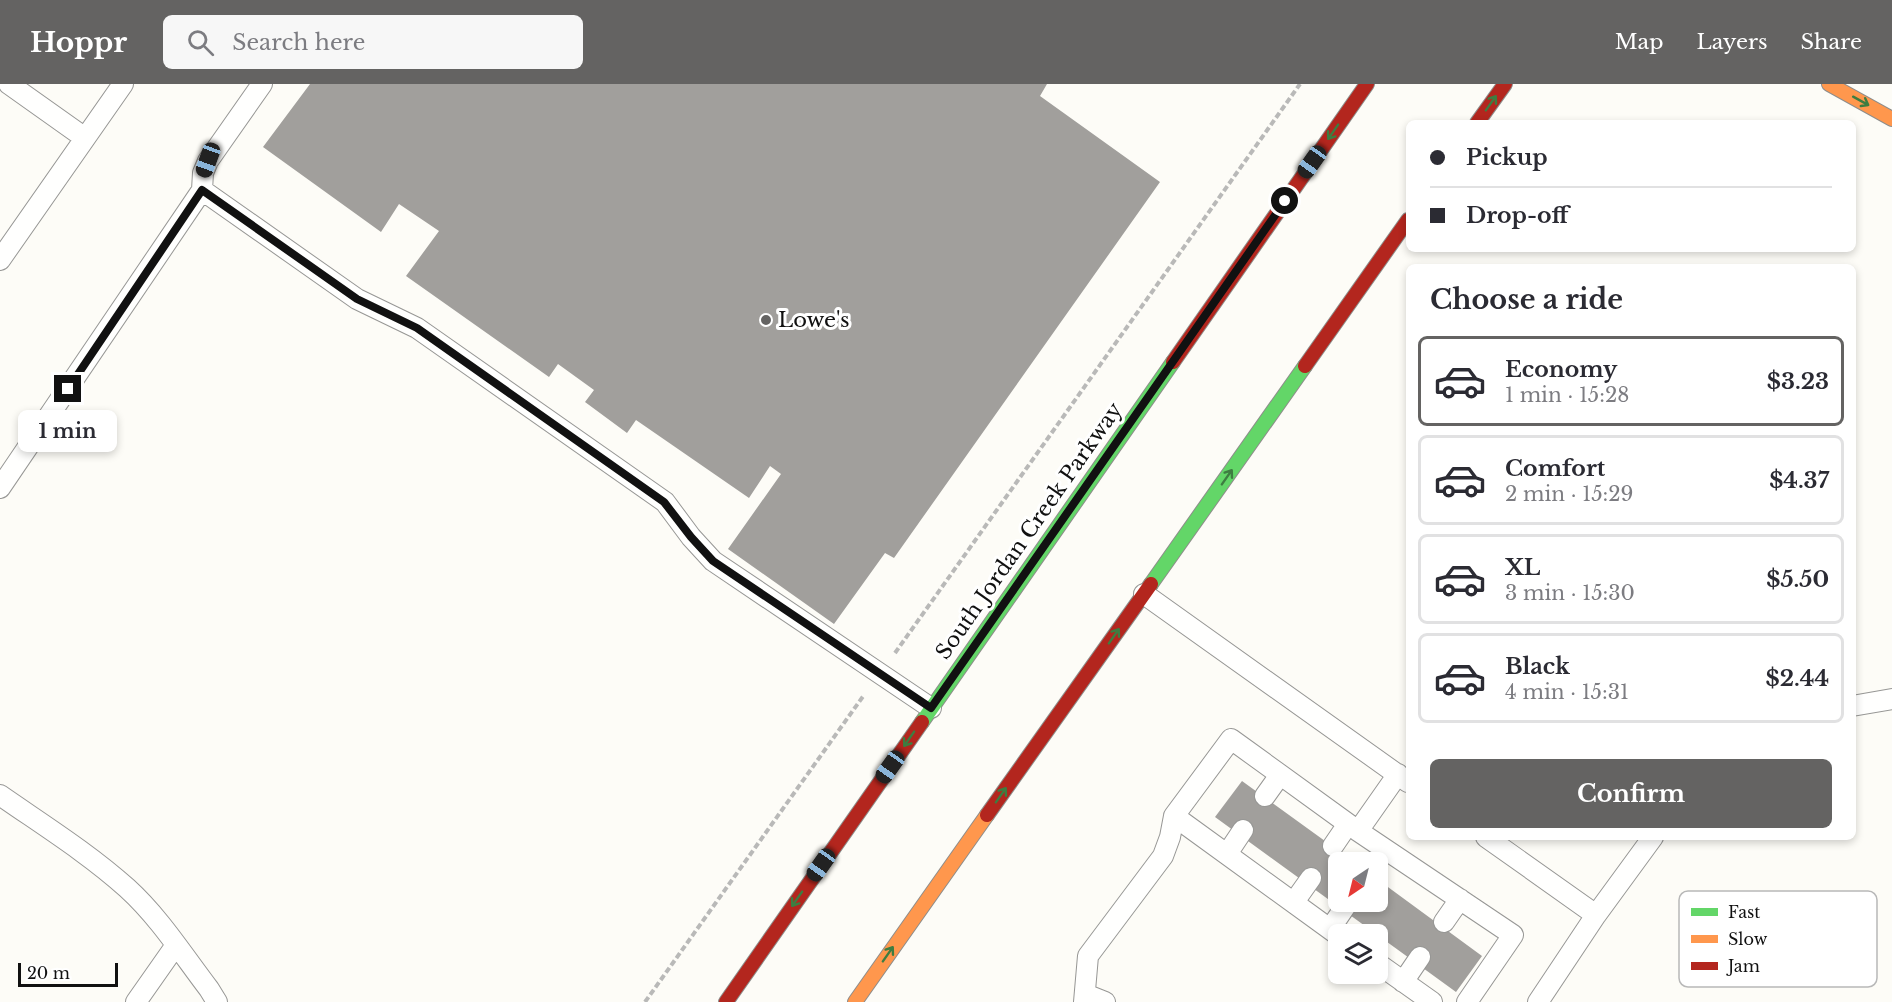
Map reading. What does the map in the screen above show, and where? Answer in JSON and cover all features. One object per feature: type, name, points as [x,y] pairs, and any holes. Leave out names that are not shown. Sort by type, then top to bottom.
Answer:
[{"type":"main road","name":"South Jordan Creek Parkway","points":[[726,1002],[1367,84]]},
{"type":"main road","points":[[1479,120],[1505,84]]},
{"type":"main road","points":[[1829,84],[1892,119]]},
{"type":"main road","points":[[855,1002],[1406,223]]},
{"type":"lane","points":[[9,84],[86,138]]},
{"type":"lane","points":[[0,260],[123,84]]},
{"type":"lane","points":[[0,488],[202,190],[203,172],[208,160],[262,84]]},
{"type":"lane","points":[[202,190],[357,299],[417,328],[664,502],[713,561],[931,708]]},
{"type":"lane","points":[[1144,594],[1403,778],[1333,846]]},
{"type":"lane","points":[[1856,705],[1892,699]]},
{"type":"lane","points":[[1105,1002],[1085,998],[1088,956],[1162,856],[1170,837],[1174,816],[1231,739],[1353,827],[1377,852]]},
{"type":"lane","points":[[1265,796],[1280,775]]},
{"type":"lane","points":[[0,795],[98,863],[129,890],[153,915],[217,1002]]},
{"type":"lane","points":[[1174,816],[1328,928]]},
{"type":"lane","points":[[1227,854],[1243,830]]},
{"type":"lane","points":[[1490,840],[1596,915]]},
{"type":"lane","points":[[1538,1002],[1596,915],[1651,840]]},
{"type":"lane","points":[[1388,860],[1460,899],[1513,935],[1467,1002]]},
{"type":"lane","points":[[1294,902],[1311,878]]},
{"type":"lane","points":[[1444,922],[1460,899]]},
{"type":"lane","points":[[136,1002],[176,945]]},
{"type":"lane","points":[[1403,982],[1420,957]]},
{"type":"lane","points":[[1388,971],[1432,1002]]},
{"type":"path","points":[[645,1002],[1300,84]]},
{"type":"building","name":"Lowe's","points":[[310,84],[1047,84],[1040,96],[1160,182],[894,558],[885,553],[834,624],[728,549],[781,474],[770,466],[749,498],[636,420],[627,433],[585,402],[594,390],[558,364],[549,377],[406,276],[439,231],[399,204],[381,232],[263,147]]},
{"type":"building","points":[[1242,781],[1340,852],[1328,852],[1328,899],[1215,817]]},
{"type":"building","points":[[1388,887],[1482,956],[1456,992],[1388,943],[1388,924],[1362,924],[1346,912],[1388,912]]},
{"type":"traffic: fast","points":[[922,722],[1173,362]]},
{"type":"traffic: fast","points":[[1151,584],[1305,366]]},
{"type":"traffic: slow","points":[[1829,84],[1892,119]]},
{"type":"traffic: slow","points":[[855,1002],[987,815]]},
{"type":"traffic: jam","points":[[1173,362],[1367,84]]},
{"type":"traffic: jam","points":[[1479,120],[1505,84]]},
{"type":"traffic: jam","points":[[1305,366],[1406,223]]},
{"type":"traffic: jam","points":[[987,815],[1151,584]]},
{"type":"traffic: jam","points":[[726,1002],[922,722]]},
{"type":"place","name":"Lowe's","points":[[766,320]]},
{"type":"route","points":[[68,389],[202,190],[369,307],[417,328],[664,502],[713,561],[931,708],[1285,201]]}]
